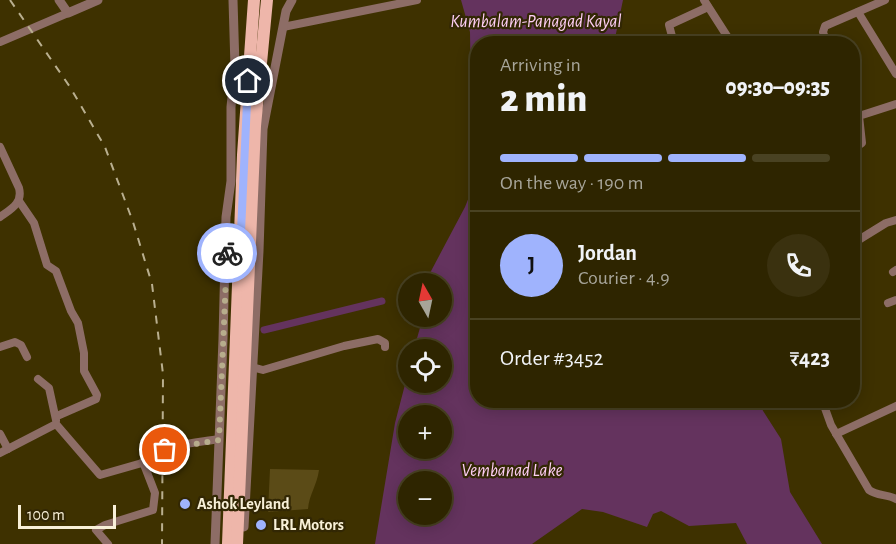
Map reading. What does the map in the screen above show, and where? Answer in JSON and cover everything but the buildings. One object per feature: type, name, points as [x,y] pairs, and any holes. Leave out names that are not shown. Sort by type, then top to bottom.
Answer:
[{"type":"highway","points":[[228,544],[243,155],[254,0]]},
{"type":"highway","points":[[237,544],[255,126],[267,0]]},
{"type":"highway","points":[[226,253],[240,253]]},
{"type":"street","points":[[60,0],[68,13]]},
{"type":"street","points":[[0,42],[98,0]]},
{"type":"street","points":[[215,544],[226,217],[231,181],[231,107],[235,67],[233,0]]},
{"type":"street","points":[[243,544],[259,251],[260,184],[264,153],[263,129],[286,11],[292,0]]},
{"type":"street","points":[[283,27],[417,0]]},
{"type":"street","points":[[824,36],[825,26],[884,0]]},
{"type":"street","points":[[672,36],[669,25],[706,3],[727,36]]},
{"type":"street","points":[[858,12],[896,74]]},
{"type":"street","points":[[860,116],[896,104]]},
{"type":"street","points":[[860,125],[862,143],[860,144]]},
{"type":"street","points":[[0,147],[4,166],[21,191],[20,201],[34,222],[47,265],[56,271],[78,323],[84,353],[84,371],[97,395],[96,399],[4,451],[0,434]]},
{"type":"street","points":[[0,217],[20,201]]},
{"type":"street","points":[[860,239],[886,223],[896,220]]},
{"type":"street","points":[[252,367],[263,370],[344,346],[378,339],[386,343],[385,347]]},
{"type":"street","points":[[0,347],[15,342],[21,345],[27,357]]},
{"type":"street","points":[[39,380],[49,388],[56,420],[100,475],[156,459],[161,453],[171,448],[219,440]]},
{"type":"street","points":[[836,434],[896,406]]},
{"type":"street","points":[[825,408],[836,434],[869,490],[874,494],[896,499]]},
{"type":"street","points":[[108,544],[96,530],[153,510],[154,493],[143,462]]},
{"type":"shaded area","points":[[270,469],[319,470],[308,509],[268,512]]},
{"type":"water","name":"Kumbalam-Panagad Kayal","points":[[461,0],[623,0],[615,36],[470,36]]},
{"type":"water","name":"Vembanad Lake","points":[[470,194],[470,408],[761,408],[781,439],[790,492],[822,544],[747,544],[736,523],[689,526],[661,511],[653,514],[647,527],[603,512],[582,509],[532,544],[375,544],[398,411],[398,459],[452,459],[452,405],[400,405],[403,393],[452,393],[452,339],[417,339],[420,327],[452,327],[452,273],[430,273]]},
{"type":"waterway","points":[[264,330],[382,301]]},
{"type":"railway","points":[[10,0],[70,87],[105,147],[133,222],[152,284],[163,374],[162,544]]},
{"type":"way so far","points":[[165,450],[219,440],[227,253]]},
{"type":"place","name":"Ashok Leyland","points":[[185,504]]},
{"type":"place","name":"LRL Motors","points":[[261,525]]},
{"type":"route","points":[[227,253],[240,253],[248,81]]}]
